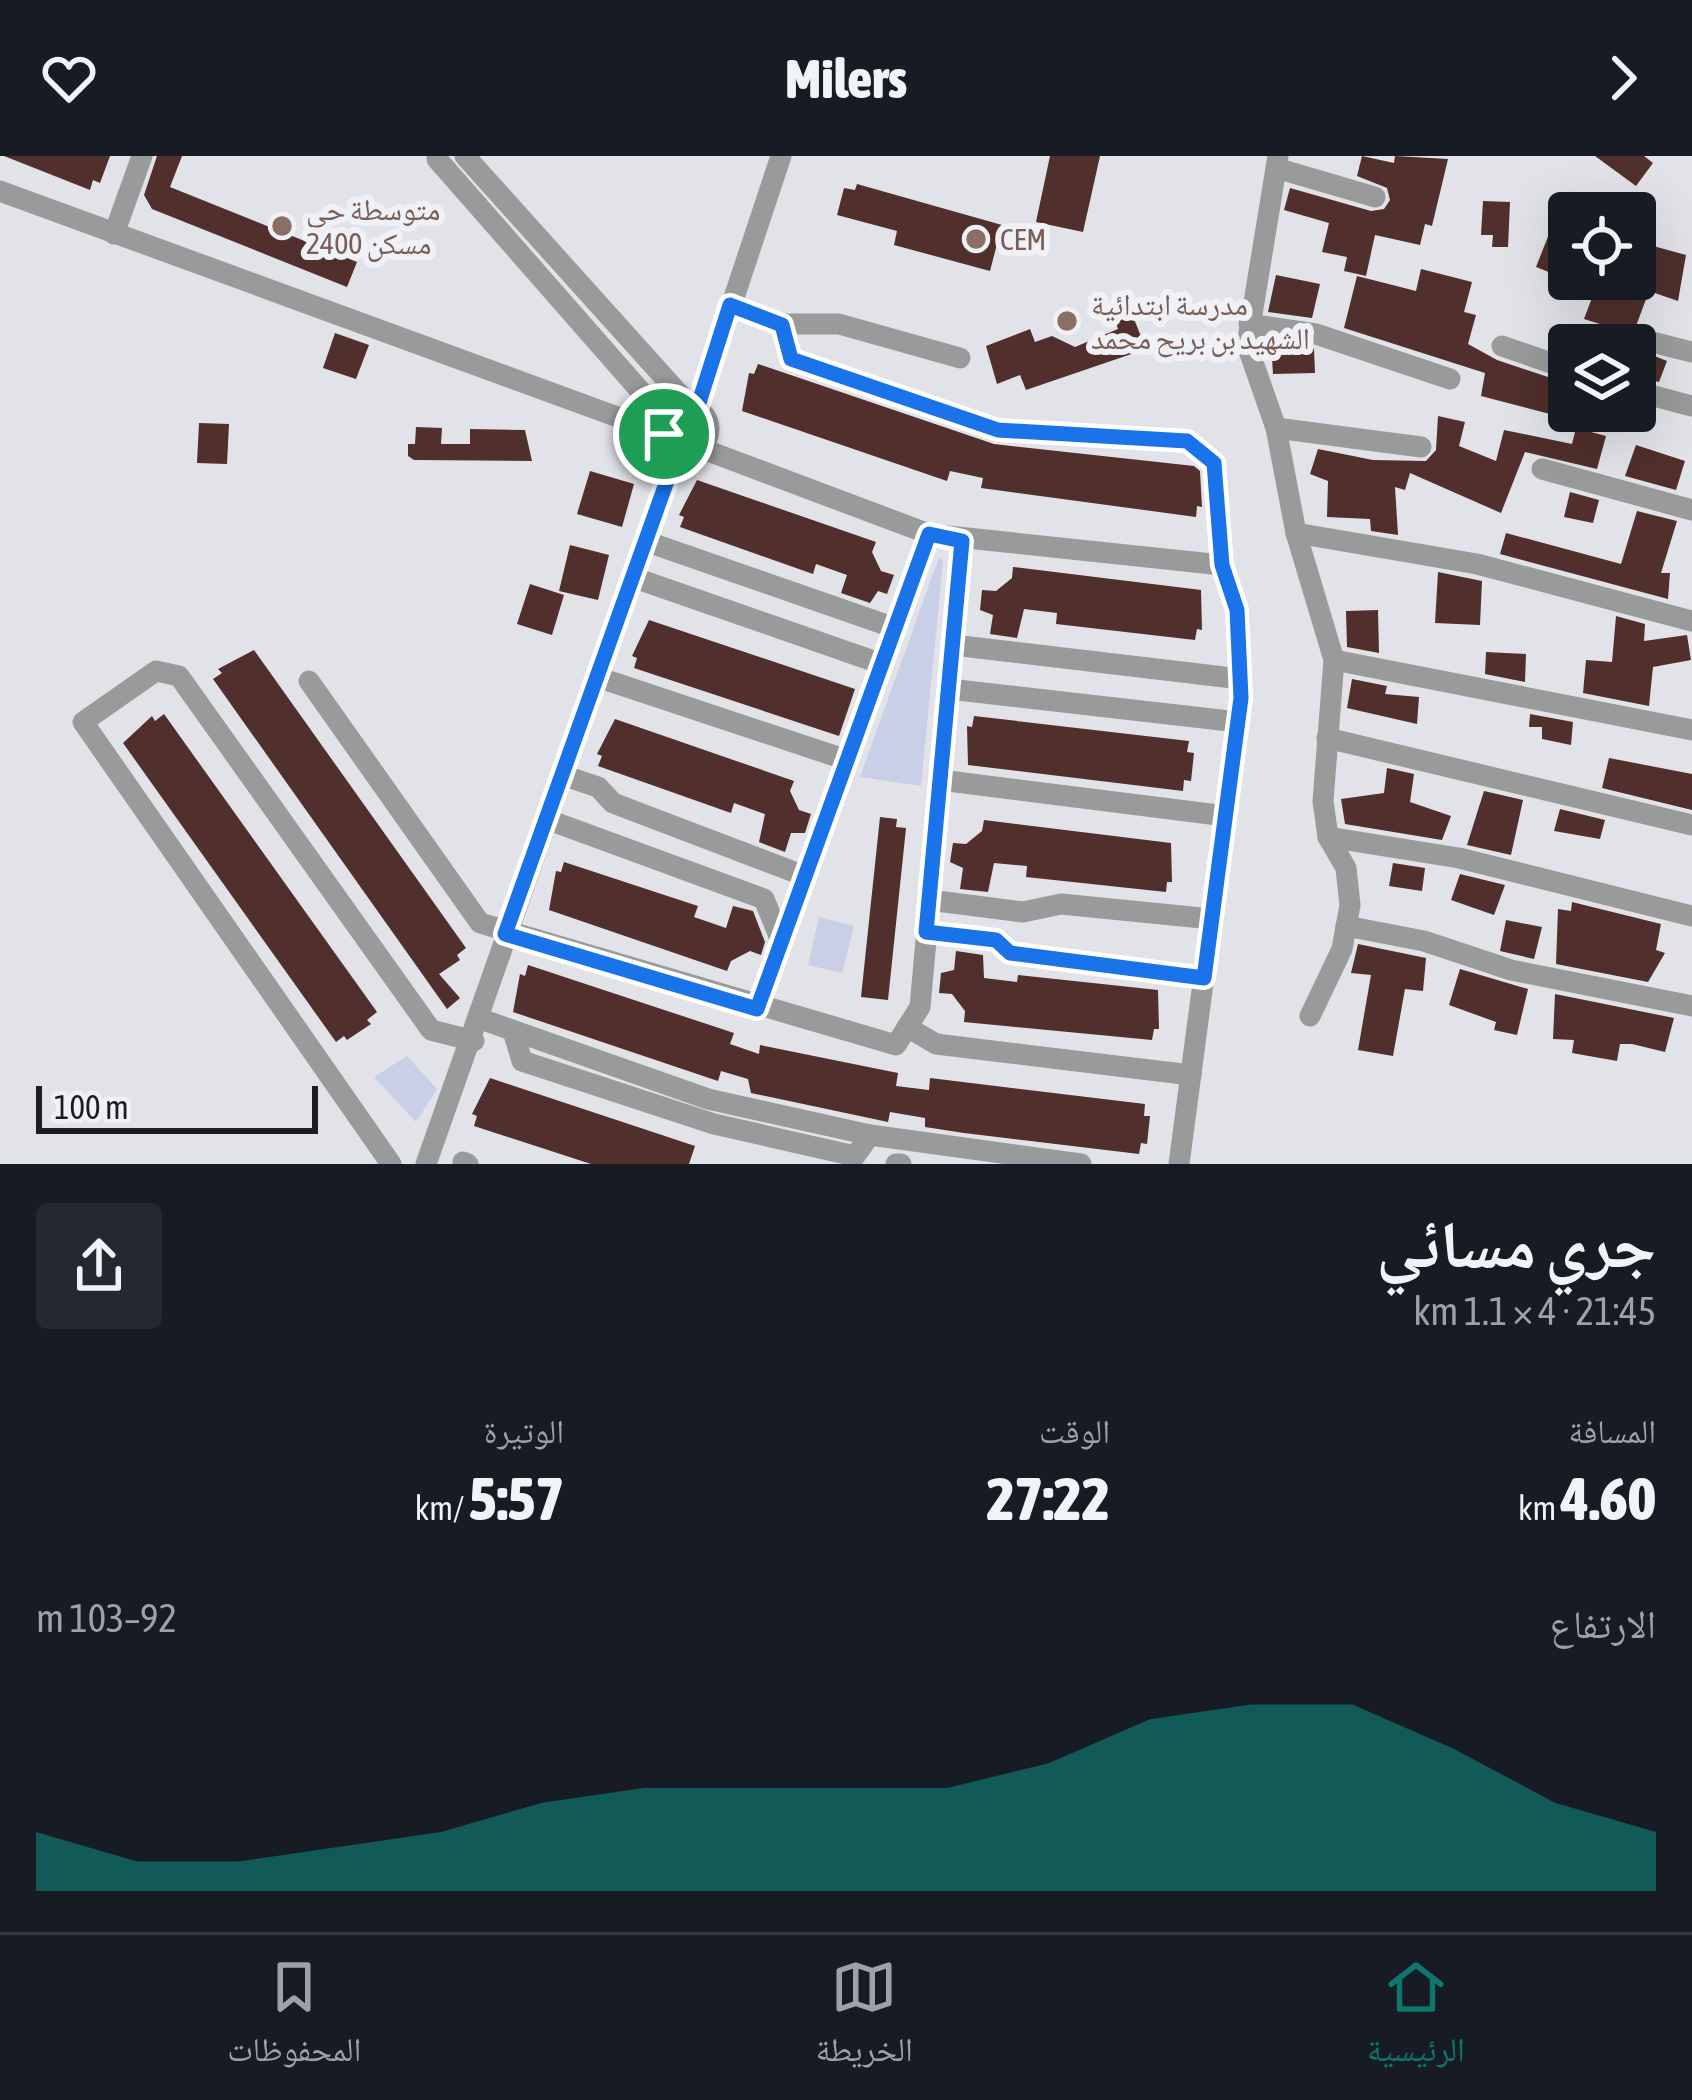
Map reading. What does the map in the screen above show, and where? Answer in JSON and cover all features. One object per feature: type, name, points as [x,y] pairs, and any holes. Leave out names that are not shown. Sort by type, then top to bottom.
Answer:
[{"type":"street","points":[[114,234],[142,156]]},
{"type":"street","points":[[412,156],[441,158],[677,438]]},
{"type":"street","points":[[464,156],[710,428],[677,438]]},
{"type":"street","points":[[693,407],[781,156]]},
{"type":"street","points":[[1310,1016],[1342,949],[1350,905],[1346,868],[1328,837],[1323,801],[1334,659],[1295,532],[1276,428],[1247,345],[1277,162],[1375,196]]},
{"type":"street","points":[[0,191],[929,534],[1222,565]]},
{"type":"street","points":[[730,305],[782,325],[839,324],[960,358]]},
{"type":"street","points":[[1249,324],[1316,334],[1450,379]]},
{"type":"street","points":[[782,325],[791,359],[998,430],[1187,441],[1214,463],[1222,565],[1237,610],[1238,722],[1179,1164]]},
{"type":"street","points":[[1656,343],[1692,352]]},
{"type":"street","points":[[1502,346],[1548,361]]},
{"type":"street","points":[[1656,397],[1692,406]]},
{"type":"street","points":[[426,1164],[645,541],[677,438],[675,409],[693,407]]},
{"type":"street","points":[[1276,428],[1421,447]]},
{"type":"street","points":[[1542,469],[1692,510]]},
{"type":"street","points":[[1295,532],[1477,564],[1692,621]]},
{"type":"street","points":[[757,1009],[929,534]]},
{"type":"street","points":[[645,541],[895,628]]},
{"type":"street","points":[[309,681],[480,923],[757,1009],[896,1045],[920,1007],[962,541]]},
{"type":"street","points":[[632,577],[882,664]]},
{"type":"street","points":[[952,646],[1240,679]]},
{"type":"street","points":[[1334,659],[1692,730]]},
{"type":"street","points":[[391,1164],[83,722],[156,671],[179,676],[431,1030],[513,1030],[523,1061],[714,1124],[855,1156],[870,1135],[1081,1164]]},
{"type":"street","points":[[597,677],[847,760]]},
{"type":"street","points":[[949,688],[1238,722]]},
{"type":"street","points":[[1327,738],[1692,825]]},
{"type":"street","points":[[562,775],[598,787],[613,803],[805,876]]},
{"type":"street","points":[[940,780],[1226,817]]},
{"type":"street","points":[[546,819],[764,899],[781,941]]},
{"type":"street","points":[[1328,837],[1459,858],[1692,916]]},
{"type":"street","points":[[929,900],[1023,912],[1061,904],[1212,919]]},
{"type":"street","points":[[996,940],[1001,910]]},
{"type":"street","points":[[1346,926],[1424,941],[1511,970],[1692,1006]]},
{"type":"street","points":[[926,932],[996,940],[1010,953],[1204,978]]},
{"type":"street","points":[[907,1027],[936,1044],[1191,1075]]},
{"type":"shaded area","points":[[939,557],[943,562],[921,786],[860,777]]},
{"type":"shaded area","points":[[819,917],[854,926],[842,973],[808,965]]},
{"type":"shaded area","points":[[407,1056],[437,1089],[416,1122],[374,1077]]},
{"type":"building","points":[[4,156],[110,156],[100,183],[93,180],[90,190]]},
{"type":"building","points":[[157,156],[182,156],[170,187],[357,262],[347,287],[152,209],[144,195]]},
{"type":"building","points":[[1050,156],[1100,156],[1083,232],[1036,222]]},
{"type":"building","points":[[1362,156],[1394,163],[1395,156],[1448,159],[1432,226],[1425,224],[1420,245],[1375,235],[1366,276],[1344,271],[1347,257],[1322,252],[1329,223],[1284,210],[1290,188],[1371,211],[1384,209],[1390,200],[1387,188],[1357,176]]},
{"type":"building","points":[[1595,156],[1644,156],[1653,163],[1636,186]]},
{"type":"building","points":[[857,184],[1002,225],[990,271],[894,245],[897,231],[837,215],[844,188],[855,190]]},
{"type":"building","points":[[1483,201],[1510,202],[1508,247],[1492,247],[1493,235],[1481,235]]},
{"type":"building","points":[[1548,237],[1548,272],[1536,267]]},
{"type":"building","points":[[1656,247],[1686,255],[1678,301],[1656,293]]},
{"type":"building","points":[[1421,269],[1472,282],[1464,312],[1476,315],[1468,344],[1497,360],[1548,377],[1548,414],[1481,396],[1485,373],[1344,328],[1357,276],[1416,291]]},
{"type":"building","points":[[1276,275],[1320,284],[1312,318],[1268,312]]},
{"type":"building","points":[[1591,300],[1646,300],[1637,324],[1584,319]]},
{"type":"building","points":[[1132,314],[1146,349],[1026,390],[1020,375],[997,384],[986,346],[1030,329],[1035,342],[1052,336],[1075,347],[1118,329],[1115,320]]},
{"type":"building","points":[[335,333],[369,345],[356,379],[323,368]]},
{"type":"building","points":[[1271,343],[1314,349],[1315,373],[1273,374]]},
{"type":"building","points":[[1656,357],[1667,361],[1656,381]]},
{"type":"building","points":[[758,364],[994,444],[1194,466],[1200,471],[1202,507],[1197,506],[1196,517],[981,488],[983,478],[950,471],[947,481],[742,411],[749,373],[754,374]]},
{"type":"building","points":[[1438,416],[1465,422],[1459,446],[1496,461],[1504,430],[1572,444],[1575,432],[1606,436],[1597,469],[1525,452],[1501,513],[1410,473],[1405,490],[1395,487],[1398,535],[1371,531],[1370,519],[1327,517],[1328,481],[1310,474],[1318,449],[1373,460],[1426,461],[1436,450]]},
{"type":"building","points":[[199,423],[229,424],[227,464],[197,463]]},
{"type":"building","points":[[416,427],[442,428],[441,444],[470,444],[470,429],[525,430],[532,461],[414,460],[408,456],[408,444],[415,444]]},
{"type":"building","points":[[1636,445],[1685,461],[1676,490],[1625,476]]},
{"type":"building","points":[[590,471],[634,484],[622,527],[577,514]]},
{"type":"building","points":[[697,480],[876,542],[872,552],[881,571],[894,575],[887,594],[878,591],[870,603],[841,593],[847,575],[816,564],[813,574],[680,527],[684,517],[679,515]]},
{"type":"building","points":[[1570,492],[1599,500],[1593,523],[1564,517]]},
{"type":"building","points":[[1637,511],[1677,521],[1661,573],[1670,573],[1668,599],[1500,554],[1506,533],[1621,564]]},
{"type":"building","points":[[570,545],[609,555],[598,600],[559,591]]},
{"type":"building","points":[[1013,567],[1201,590],[1202,630],[1197,629],[1195,640],[1056,624],[1057,613],[1024,609],[1017,638],[990,634],[993,615],[980,610],[982,590],[996,591],[1012,578]]},
{"type":"building","points":[[1438,572],[1482,581],[1480,625],[1435,623]]},
{"type":"building","points":[[530,584],[564,595],[552,635],[517,624]]},
{"type":"building","points":[[1378,610],[1379,653],[1347,647],[1346,611]]},
{"type":"building","points":[[1616,616],[1645,624],[1644,641],[1687,635],[1691,660],[1653,667],[1649,706],[1583,693],[1586,660],[1612,662]]},
{"type":"building","points":[[649,620],[855,689],[839,736],[634,668],[637,658],[632,656]]},
{"type":"building","points":[[254,650],[466,948],[457,955],[460,960],[439,974],[460,998],[447,1009],[213,679],[222,673],[218,669]]},
{"type":"building","points":[[1486,652],[1526,654],[1525,682],[1485,674]]},
{"type":"building","points":[[1352,679],[1387,686],[1385,694],[1419,697],[1417,724],[1347,708]]},
{"type":"building","points":[[164,714],[377,1012],[367,1020],[371,1024],[347,1040],[344,1036],[336,1042],[123,743],[152,716],[155,721]]},
{"type":"building","points":[[1530,714],[1573,722],[1571,745],[1542,739],[1542,727],[1529,727]]},
{"type":"building","points":[[974,716],[1189,741],[1187,752],[1194,753],[1191,781],[1184,780],[1183,791],[968,765],[967,726],[972,727]]},
{"type":"building","points":[[615,719],[794,781],[790,791],[799,810],[811,814],[805,833],[791,833],[785,852],[759,842],[765,814],[734,803],[731,813],[598,766],[602,756],[597,754]]},
{"type":"building","points":[[1609,758],[1692,774],[1692,810],[1602,788]]},
{"type":"building","points":[[1387,768],[1414,774],[1410,802],[1451,816],[1442,840],[1345,824],[1341,799],[1384,793]]},
{"type":"building","points":[[1484,791],[1523,800],[1511,855],[1467,845]]},
{"type":"building","points":[[1560,809],[1605,820],[1600,839],[1554,831]]},
{"type":"building","points":[[880,817],[897,819],[896,827],[906,828],[888,1000],[861,997]]},
{"type":"building","points":[[984,820],[1171,843],[1172,882],[1167,882],[1166,892],[1026,877],[1027,866],[994,863],[988,892],[960,889],[963,868],[950,862],[953,843],[966,844],[982,831]]},
{"type":"building","points":[[564,862],[698,906],[694,917],[726,928],[733,906],[753,911],[765,942],[761,955],[750,951],[731,961],[727,971],[549,910],[556,871],[561,872]]},
{"type":"building","points":[[1393,863],[1425,868],[1422,891],[1389,886]]},
{"type":"building","points":[[1460,874],[1505,885],[1494,915],[1451,900]]},
{"type":"building","points":[[1572,902],[1661,924],[1656,950],[1665,953],[1648,982],[1556,964],[1558,909],[1571,911]]},
{"type":"building","points":[[1506,920],[1542,927],[1534,959],[1500,951]]},
{"type":"building","points":[[1358,944],[1426,958],[1423,991],[1405,989],[1393,1056],[1358,1050],[1371,975],[1351,973]]},
{"type":"building","points":[[956,951],[983,955],[984,978],[1017,982],[1018,975],[1158,990],[1159,1029],[1154,1029],[1152,1040],[964,1022],[965,1011],[952,994],[939,993],[941,973],[954,970]]},
{"type":"building","points":[[528,965],[734,1033],[730,1044],[759,1054],[760,1045],[898,1073],[896,1086],[929,1090],[930,1078],[1145,1104],[1144,1116],[1150,1116],[1147,1144],[1141,1143],[1139,1154],[964,1133],[925,1127],[925,1118],[890,1112],[888,1122],[751,1093],[748,1079],[721,1071],[718,1081],[513,1012],[520,974],[525,976]]},
{"type":"building","points":[[1460,969],[1528,989],[1517,1035],[1494,1030],[1496,1022],[1449,1005]]},
{"type":"building","points":[[1555,994],[1674,1018],[1665,1052],[1620,1044],[1617,1061],[1572,1053],[1574,1040],[1553,1039]]},
{"type":"building","points":[[490,1078],[695,1146],[689,1164],[591,1164],[474,1126],[477,1116],[472,1114]]},
{"type":"place","name":"متوسطة حي 2400 مسكن","points":[[282,226]]},
{"type":"place","name":"CEM","points":[[976,239]]},
{"type":"place","name":"مدرسة ابتدائية الشهيد بن بريح محمد","points":[[1067,321]]},
{"type":"route","points":[[730,305],[782,325],[791,359],[998,430],[1187,441],[1214,463],[1222,565],[1237,610],[1241,698],[1204,978],[1010,953],[996,940],[926,932],[962,541],[929,534],[757,1009],[505,934],[678,450],[664,434],[669,413],[682,406],[697,409],[730,305]]}]
